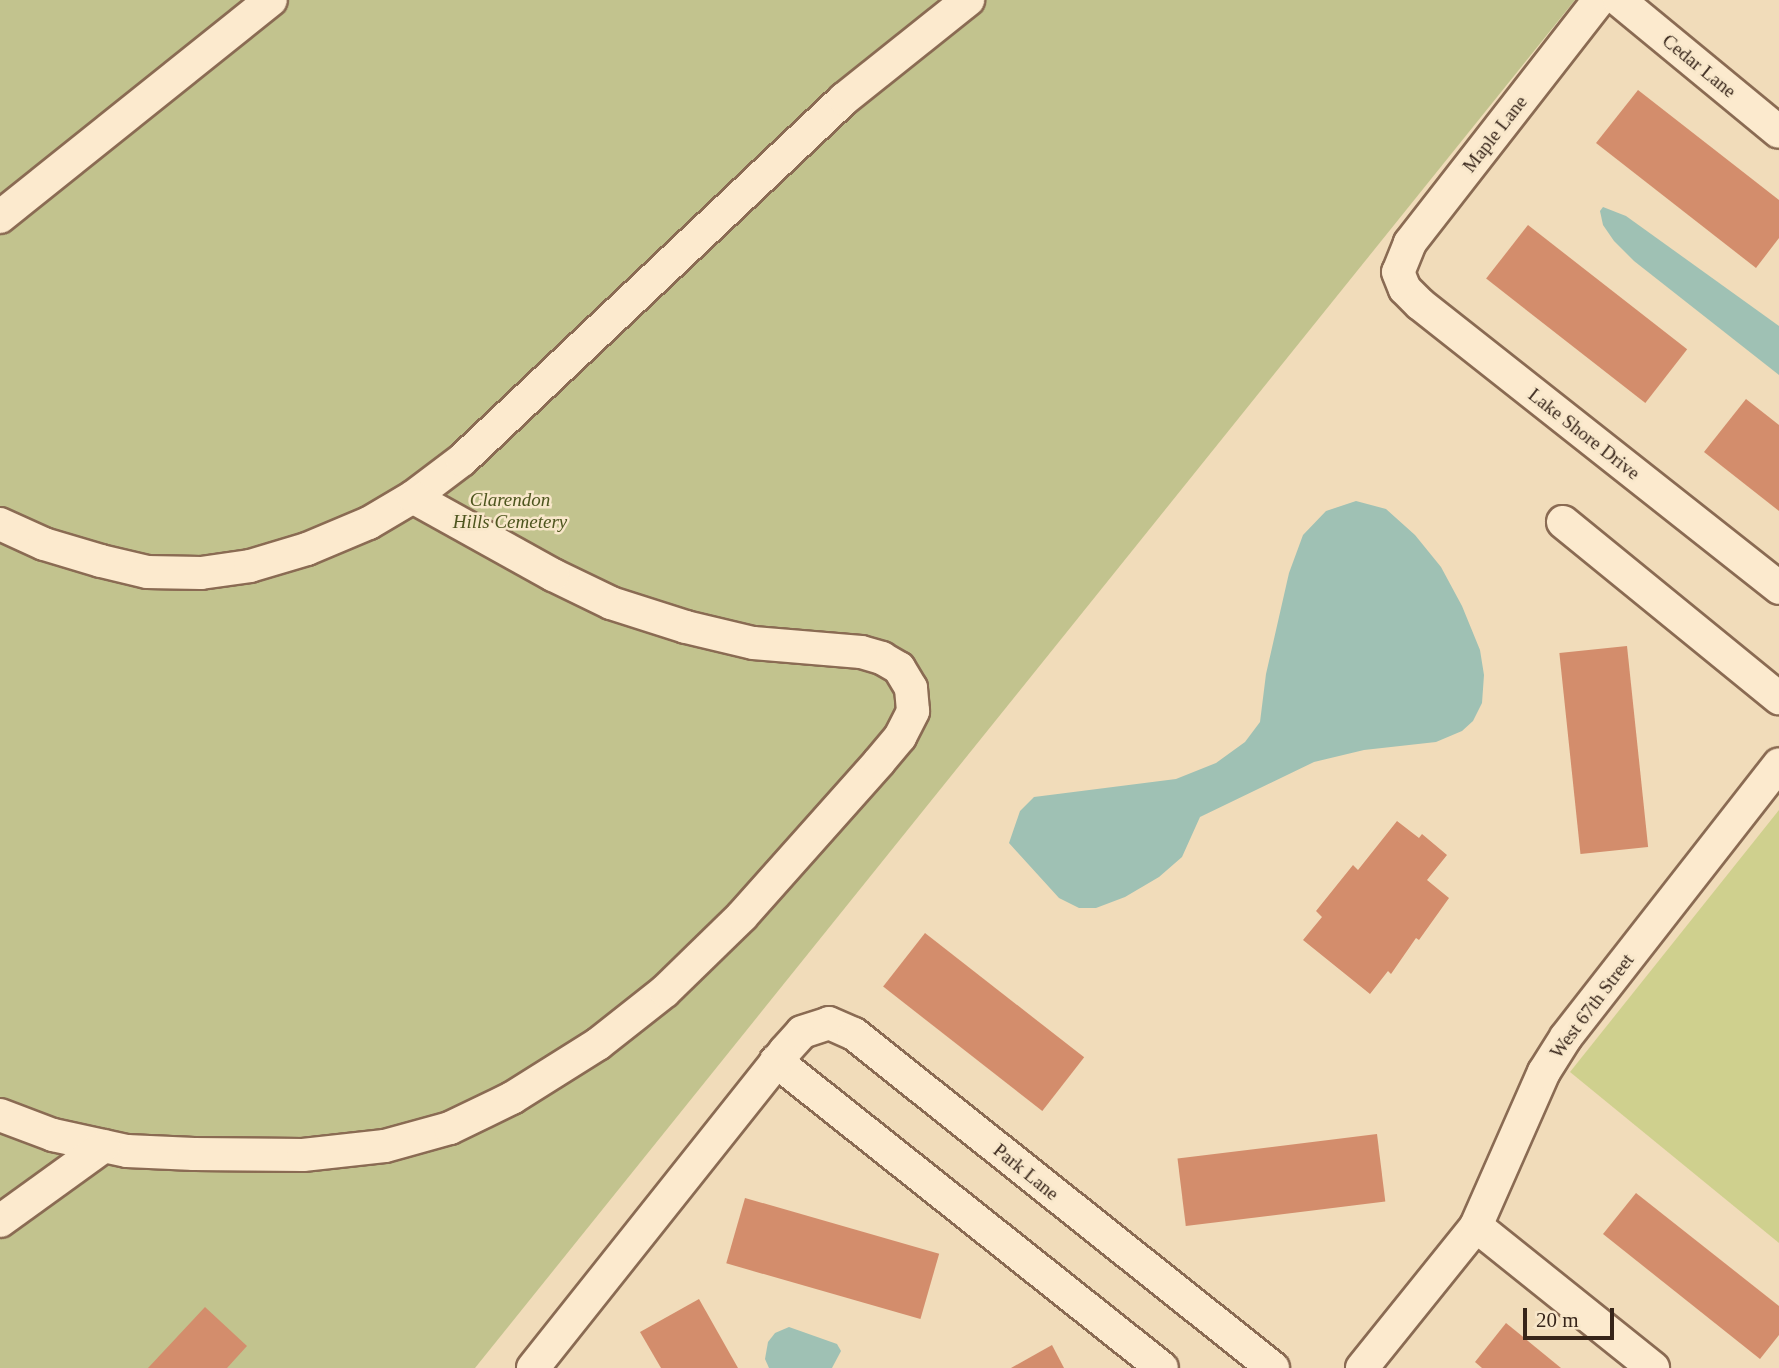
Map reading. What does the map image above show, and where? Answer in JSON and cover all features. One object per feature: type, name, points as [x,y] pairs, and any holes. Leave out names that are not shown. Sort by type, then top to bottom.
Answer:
[{"type":"street","points":[[0,217],[271,0]]},
{"type":"street","points":[[0,524],[44,544],[101,561],[147,572],[201,573],[250,566],[307,549],[369,523],[413,498],[462,460],[844,99],[968,0]]},
{"type":"street","name":"Maple Lane","points":[[1398,272],[1410,243],[1599,0]]},
{"type":"street","name":"Cedar Lane","points":[[1619,0],[1779,132]]},
{"type":"street","name":"Lake Shore Drive","points":[[1398,272],[1405,289],[1420,304],[1779,589]]},
{"type":"street","points":[[0,1115],[53,1136],[127,1151],[194,1154],[303,1155],[385,1146],[450,1128],[512,1098],[598,1044],[656,998],[742,916],[880,762],[900,737],[913,712],[911,688],[899,668],[882,658],[861,652],[752,643],[686,627],[611,603],[553,575],[413,498]]},
{"type":"street","points":[[1563,522],[1779,698]]},
{"type":"street","name":"West 67th Street","points":[[1362,1368],[1476,1226],[1544,1072],[1566,1037],[1779,764]]},
{"type":"street","name":"Park Lane","points":[[533,1368],[776,1062],[802,1032],[828,1023],[853,1034],[1273,1368]]},
{"type":"street","points":[[776,1062],[1162,1368]]},
{"type":"street","points":[[0,1221],[104,1146]]},
{"type":"street","points":[[1476,1226],[1653,1368]]},
{"type":"green space","name":"Clarendon Hills Cemetery","points":[[0,0],[1575,0],[475,1368],[0,1368]]},
{"type":"green space","points":[[1779,810],[1779,1243],[1570,1072]]},
{"type":"shaded area","points":[[1603,207],[1626,216],[1779,326],[1779,375],[1634,261],[1614,241],[1603,225],[1600,211]]},
{"type":"shaded area","points":[[1356,501],[1386,509],[1415,535],[1441,567],[1462,606],[1480,650],[1484,675],[1482,703],[1473,721],[1462,731],[1436,742],[1364,750],[1314,762],[1200,817],[1182,857],[1159,877],[1125,897],[1096,908],[1079,908],[1059,898],[1009,843],[1020,811],[1034,797],[1176,779],[1216,763],[1245,742],[1260,722],[1266,674],[1289,573],[1303,535],[1326,511]]},
{"type":"shaded area","points":[[789,1327],[837,1344],[841,1351],[832,1368],[769,1368],[765,1359],[768,1342],[775,1333]]},
{"type":"building","points":[[1638,90],[1779,200],[1779,238],[1756,268],[1596,143]]},
{"type":"building","points":[[1528,225],[1687,349],[1645,403],[1486,279]]},
{"type":"building","points":[[1746,399],[1779,425],[1779,511],[1704,452]]},
{"type":"building","points":[[1627,646],[1648,847],[1580,854],[1559,653]]},
{"type":"building","points":[[1397,821],[1419,838],[1422,834],[1447,855],[1427,880],[1449,898],[1419,940],[1416,938],[1391,974],[1388,971],[1370,994],[1303,940],[1322,917],[1316,911],[1353,865],[1358,870]]},
{"type":"building","points":[[925,933],[1084,1057],[1042,1111],[883,987]]},
{"type":"building","points":[[1377,1134],[1385,1201],[1186,1226],[1177,1158]]},
{"type":"building","points":[[1636,1193],[1779,1306],[1779,1335],[1760,1359],[1603,1234]]},
{"type":"building","points":[[745,1198],[939,1254],[920,1319],[726,1263]]},
{"type":"building","points":[[699,1299],[738,1368],[661,1368],[640,1332]]},
{"type":"building","points":[[205,1307],[247,1346],[227,1368],[148,1368]]},
{"type":"building","points":[[1506,1323],[1561,1368],[1482,1368],[1475,1362]]},
{"type":"building","points":[[1052,1345],[1064,1368],[1011,1368]]}]
